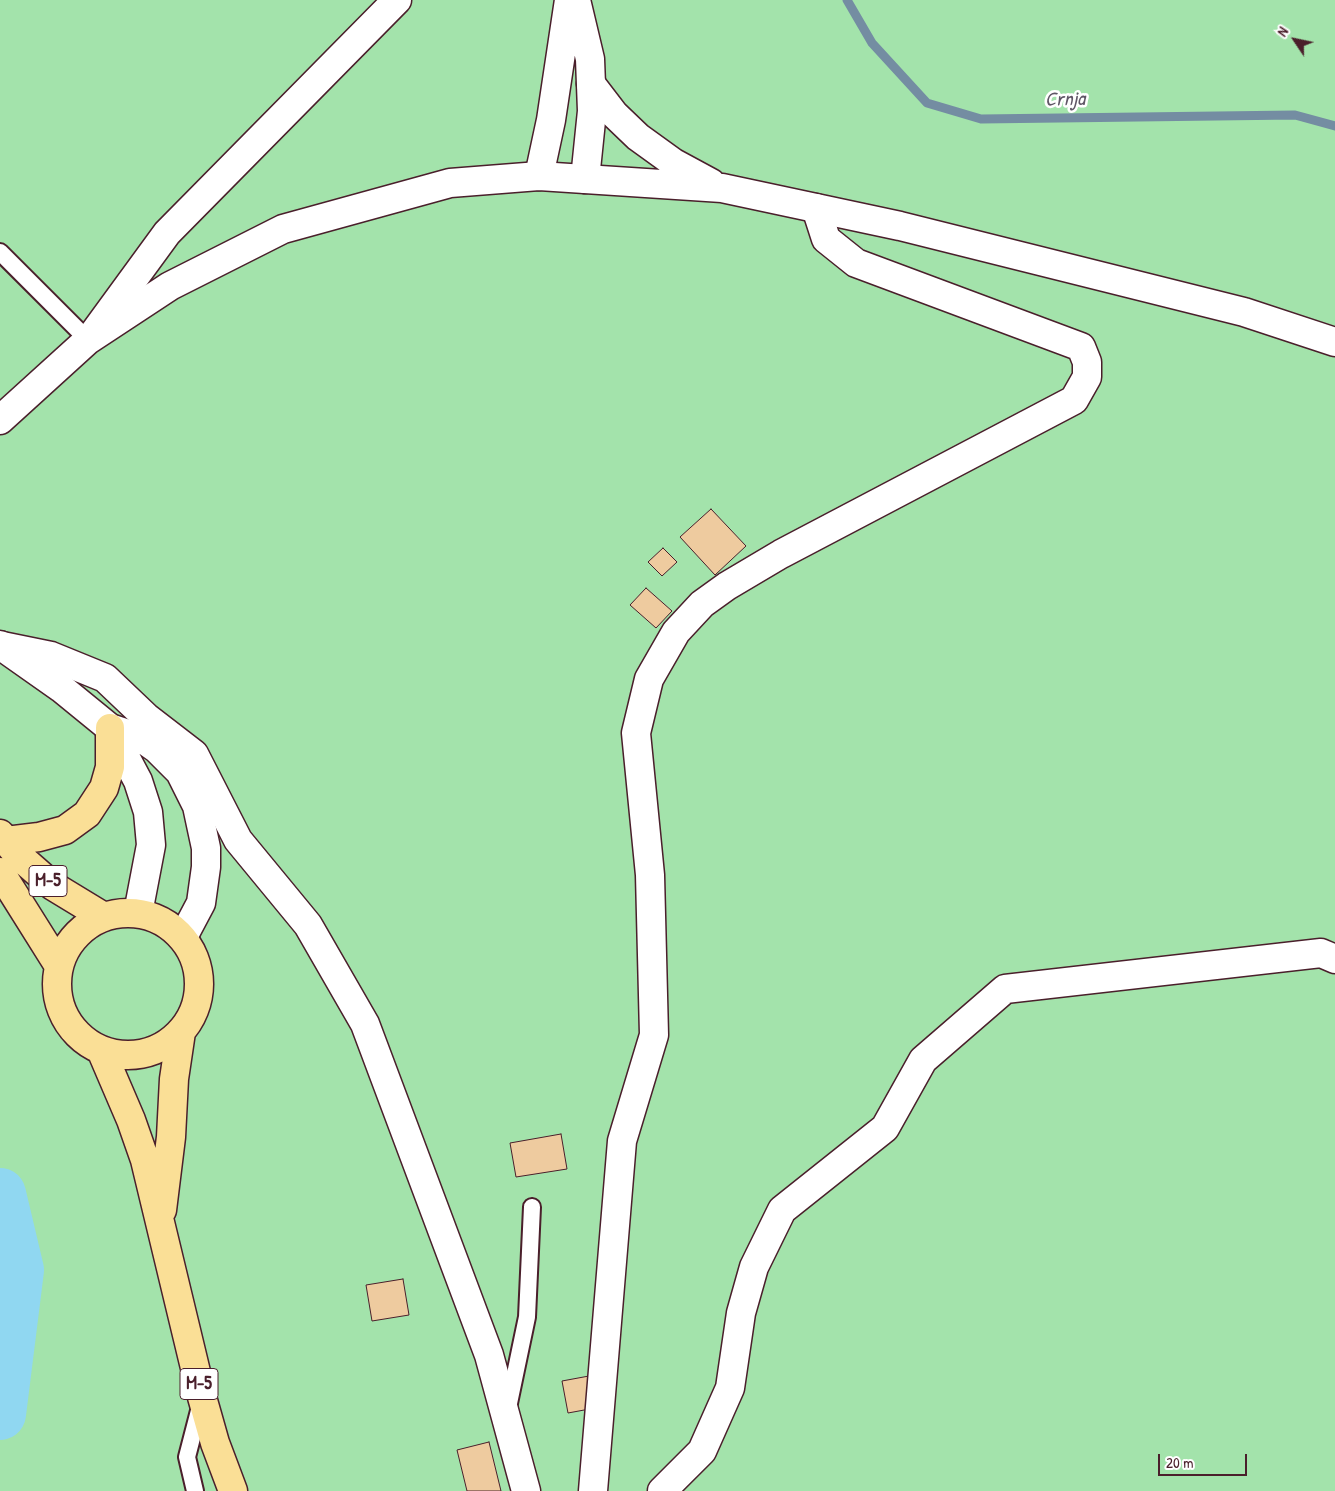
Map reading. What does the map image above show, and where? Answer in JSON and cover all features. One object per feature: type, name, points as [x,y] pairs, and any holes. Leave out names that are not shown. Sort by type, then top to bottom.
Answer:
[{"type":"main road","points":[[3,838],[39,837],[65,830],[88,814],[104,788],[110,767],[110,728]]},
{"type":"main road","name":"M-5","points":[[3,838],[36,872],[53,886],[104,917]]},
{"type":"main road","name":"M-5","points":[[0,872],[59,966]]},
{"type":"main road","name":"M-5","points":[[121,913],[138,913],[155,918],[170,926],[182,937],[192,952],[200,985],[191,1018],[181,1032],[168,1044],[152,1052],[135,1056],[118,1055],[86,1042],[73,1031],[64,1016],[58,1000],[59,966],[66,950],[76,936],[89,924],[104,917],[121,913]]},
{"type":"main road","name":"M-5","points":[[160,1222],[167,1182],[174,1079],[181,1032]]},
{"type":"main road","name":"M-5","points":[[102,1050],[145,1160],[202,1397],[215,1443],[233,1491]]},
{"type":"street","points":[[88,340],[166,234],[397,0]]},
{"type":"street","points":[[539,176],[551,120],[569,0]]},
{"type":"street","points":[[576,0],[590,59],[592,111],[585,179]]},
{"type":"street","points":[[591,84],[614,114],[638,137],[674,163],[722,188]]},
{"type":"street","points":[[0,420],[88,340],[170,286],[283,229],[450,183],[539,176],[722,188],[900,226],[1244,312],[1335,342]]},
{"type":"street","points":[[593,1491],[622,1141],[654,1034],[650,875],[636,733],[649,679],[676,632],[702,604],[727,586],[781,554],[1074,400],[1087,377],[1088,362],[1081,347],[856,263],[826,239],[816,208]]},
{"type":"street","points":[[1,646],[61,688],[110,728],[143,740],[169,760],[180,772],[197,806],[206,848],[205,885],[201,903],[182,937]]},
{"type":"street","points":[[1,646],[51,656],[105,678],[146,717],[194,754],[238,840],[308,925],[365,1024],[489,1355],[526,1491]]},
{"type":"street","points":[[110,728],[138,781],[148,812],[151,845],[138,913]]},
{"type":"street","points":[[662,1491],[702,1451],[730,1388],[742,1313],[754,1267],[782,1210],[885,1128],[923,1060],[1005,989],[1321,953],[1335,958]]},
{"type":"lane","points":[[0,252],[88,340]]},
{"type":"lane","points":[[506,1412],[527,1317],[532,1207]]},
{"type":"lane","points":[[195,1491],[187,1457],[202,1397]]},
{"type":"green space","points":[[0,0],[1335,0],[1335,1491],[0,1491]]},
{"type":"building","points":[[711,509],[746,546],[715,575],[680,537]]},
{"type":"building","points":[[663,548],[677,562],[662,576],[648,562]]},
{"type":"building","points":[[646,588],[672,611],[656,628],[630,605]]},
{"type":"building","points":[[561,1134],[567,1169],[516,1177],[510,1143]]},
{"type":"building","points":[[403,1279],[409,1315],[372,1321],[366,1285]]},
{"type":"building","points":[[589,1376],[595,1408],[568,1413],[562,1381]]},
{"type":"building","points":[[489,1442],[501,1491],[467,1491],[457,1450]]},
{"type":"waterway","name":"Crnja","points":[[847,0],[872,43],[927,103],[981,119],[1295,115],[1335,126]]},
{"type":"waterway","points":[[0,1194],[18,1270],[0,1414]]}]
